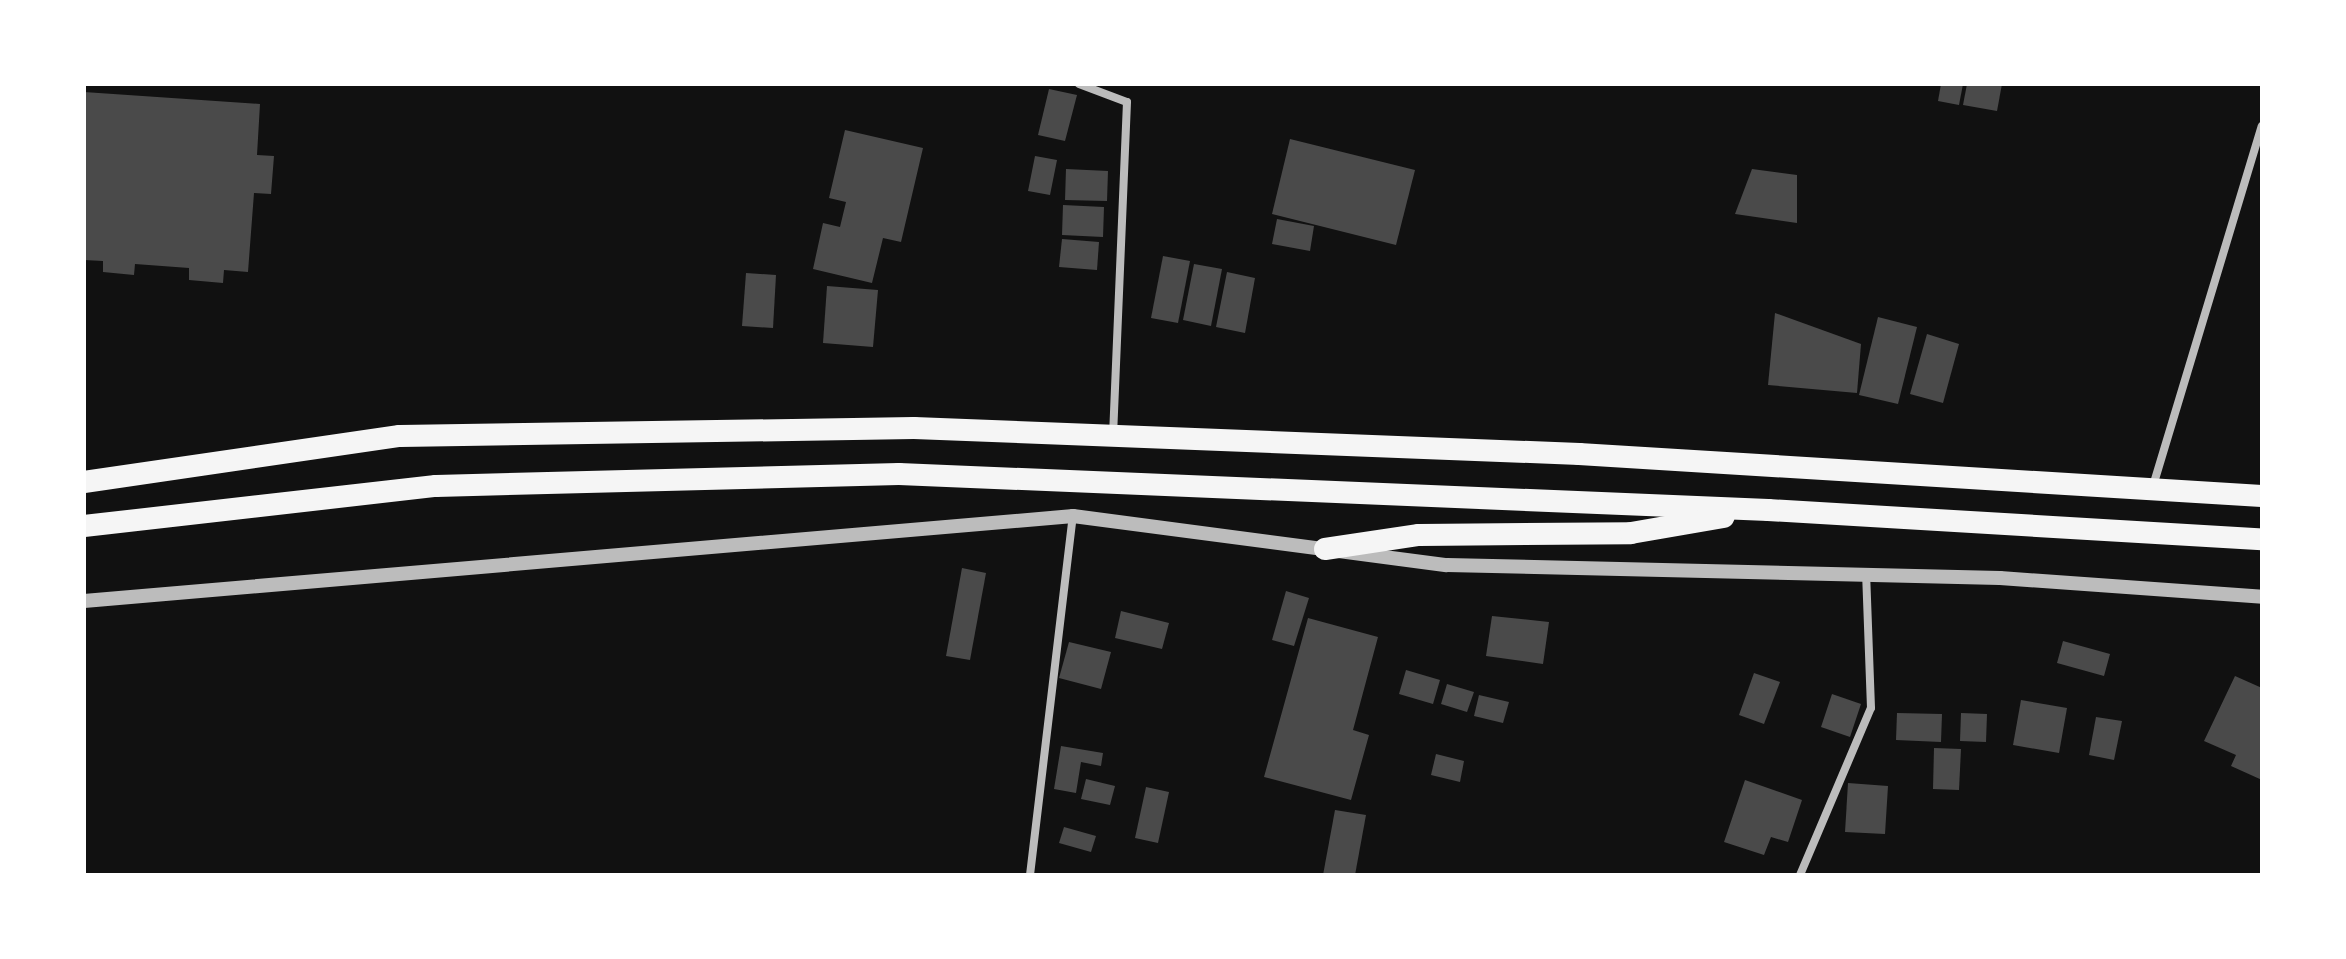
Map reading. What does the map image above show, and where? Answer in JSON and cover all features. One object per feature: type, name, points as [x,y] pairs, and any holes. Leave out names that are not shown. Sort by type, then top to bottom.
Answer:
[{"type":"highway","points":[[84,482],[400,436],[914,428],[1579,454],[2262,496]]},
{"type":"highway","points":[[84,526],[436,486],[899,474],[1768,510],[2262,539]]},
{"type":"highway","points":[[1325,549],[1419,535],[1631,533],[1768,510]]},
{"type":"street","points":[[1079,84],[1127,102],[1113,436]]},
{"type":"street","points":[[2152,490],[2262,126]]},
{"type":"street","points":[[1030,875],[1073,516]]},
{"type":"street","points":[[84,601],[1073,516],[1447,565],[1865,574],[2262,597]]},
{"type":"street","points":[[1800,875],[1871,708],[1865,574]]},
{"type":"building","points":[[1941,84],[1963,84],[1959,105],[1938,101]]},
{"type":"building","points":[[1967,84],[2002,84],[1997,111],[1963,105]]},
{"type":"building","points":[[1049,89],[1077,95],[1065,141],[1038,135]]},
{"type":"building","points":[[84,92],[260,104],[257,155],[274,156],[271,194],[254,193],[248,272],[224,270],[223,283],[189,280],[189,268],[135,264],[134,275],[103,272],[103,261],[84,260]]},
{"type":"building","points":[[845,130],[923,148],[901,242],[883,238],[872,283],[813,269],[823,223],[840,227],[846,202],[829,198]]},
{"type":"building","points":[[1290,139],[1415,170],[1396,245],[1272,214]]},
{"type":"building","points":[[1035,156],[1057,160],[1050,195],[1028,191]]},
{"type":"building","points":[[1066,169],[1108,171],[1107,201],[1065,200]]},
{"type":"building","points":[[1752,169],[1797,175],[1797,223],[1735,214]]},
{"type":"building","points":[[1063,205],[1104,207],[1103,237],[1062,235]]},
{"type":"building","points":[[1277,219],[1314,226],[1310,251],[1272,244]]},
{"type":"building","points":[[1062,239],[1099,242],[1097,270],[1059,267]]},
{"type":"building","points":[[1163,256],[1190,261],[1178,323],[1151,318]]},
{"type":"building","points":[[1194,264],[1222,269],[1211,326],[1183,320]]},
{"type":"building","points":[[1227,272],[1255,278],[1245,333],[1216,327]]},
{"type":"building","points":[[746,273],[776,275],[773,328],[742,326]]},
{"type":"building","points":[[827,286],[878,290],[873,347],[823,343]]},
{"type":"building","points":[[1775,313],[1861,344],[1857,393],[1768,385]]},
{"type":"building","points":[[1878,317],[1917,327],[1898,404],[1859,395]]},
{"type":"building","points":[[1927,334],[1959,344],[1943,403],[1910,394]]},
{"type":"building","points":[[962,568],[986,573],[970,660],[946,656]]},
{"type":"building","points":[[1286,591],[1309,598],[1294,646],[1272,640]]},
{"type":"building","points":[[1121,611],[1169,623],[1162,649],[1115,638]]},
{"type":"building","points":[[1492,616],[1549,622],[1543,664],[1486,656]]},
{"type":"building","points":[[1308,618],[1378,637],[1353,730],[1369,735],[1351,800],[1264,777]]},
{"type":"building","points":[[2063,641],[2110,654],[2104,676],[2057,663]]},
{"type":"building","points":[[1069,642],[1111,652],[1101,689],[1059,678]]},
{"type":"building","points":[[1406,670],[1440,680],[1433,704],[1399,694]]},
{"type":"building","points":[[1754,673],[1780,682],[1764,724],[1739,715]]},
{"type":"building","points":[[2235,676],[2262,688],[2262,780],[2231,766],[2236,755],[2204,741]]},
{"type":"building","points":[[1447,684],[1474,692],[1467,712],[1441,704]]},
{"type":"building","points":[[1832,694],[1861,704],[1850,737],[1821,727]]},
{"type":"building","points":[[1479,695],[1509,702],[1503,723],[1474,716]]},
{"type":"building","points":[[2021,700],[2067,708],[2059,753],[2013,745]]},
{"type":"building","points":[[1897,713],[1942,714],[1941,742],[1896,740]]},
{"type":"building","points":[[1961,713],[1987,714],[1986,742],[1960,741]]},
{"type":"building","points":[[2096,717],[2122,721],[2114,760],[2089,755]]},
{"type":"building","points":[[1061,746],[1103,753],[1101,766],[1081,762],[1076,793],[1054,789]]},
{"type":"building","points":[[1934,748],[1961,749],[1959,790],[1933,789]]},
{"type":"building","points":[[1436,754],[1464,761],[1460,782],[1431,775]]},
{"type":"building","points":[[1086,779],[1115,786],[1110,805],[1081,799]]},
{"type":"building","points":[[1745,780],[1802,800],[1788,842],[1771,837],[1764,855],[1724,842]]},
{"type":"building","points":[[1848,783],[1888,786],[1885,834],[1845,832]]},
{"type":"building","points":[[1146,787],[1169,792],[1158,843],[1135,838]]},
{"type":"building","points":[[1335,810],[1366,815],[1355,875],[1323,875]]},
{"type":"building","points":[[1064,827],[1096,836],[1091,852],[1059,843]]}]
